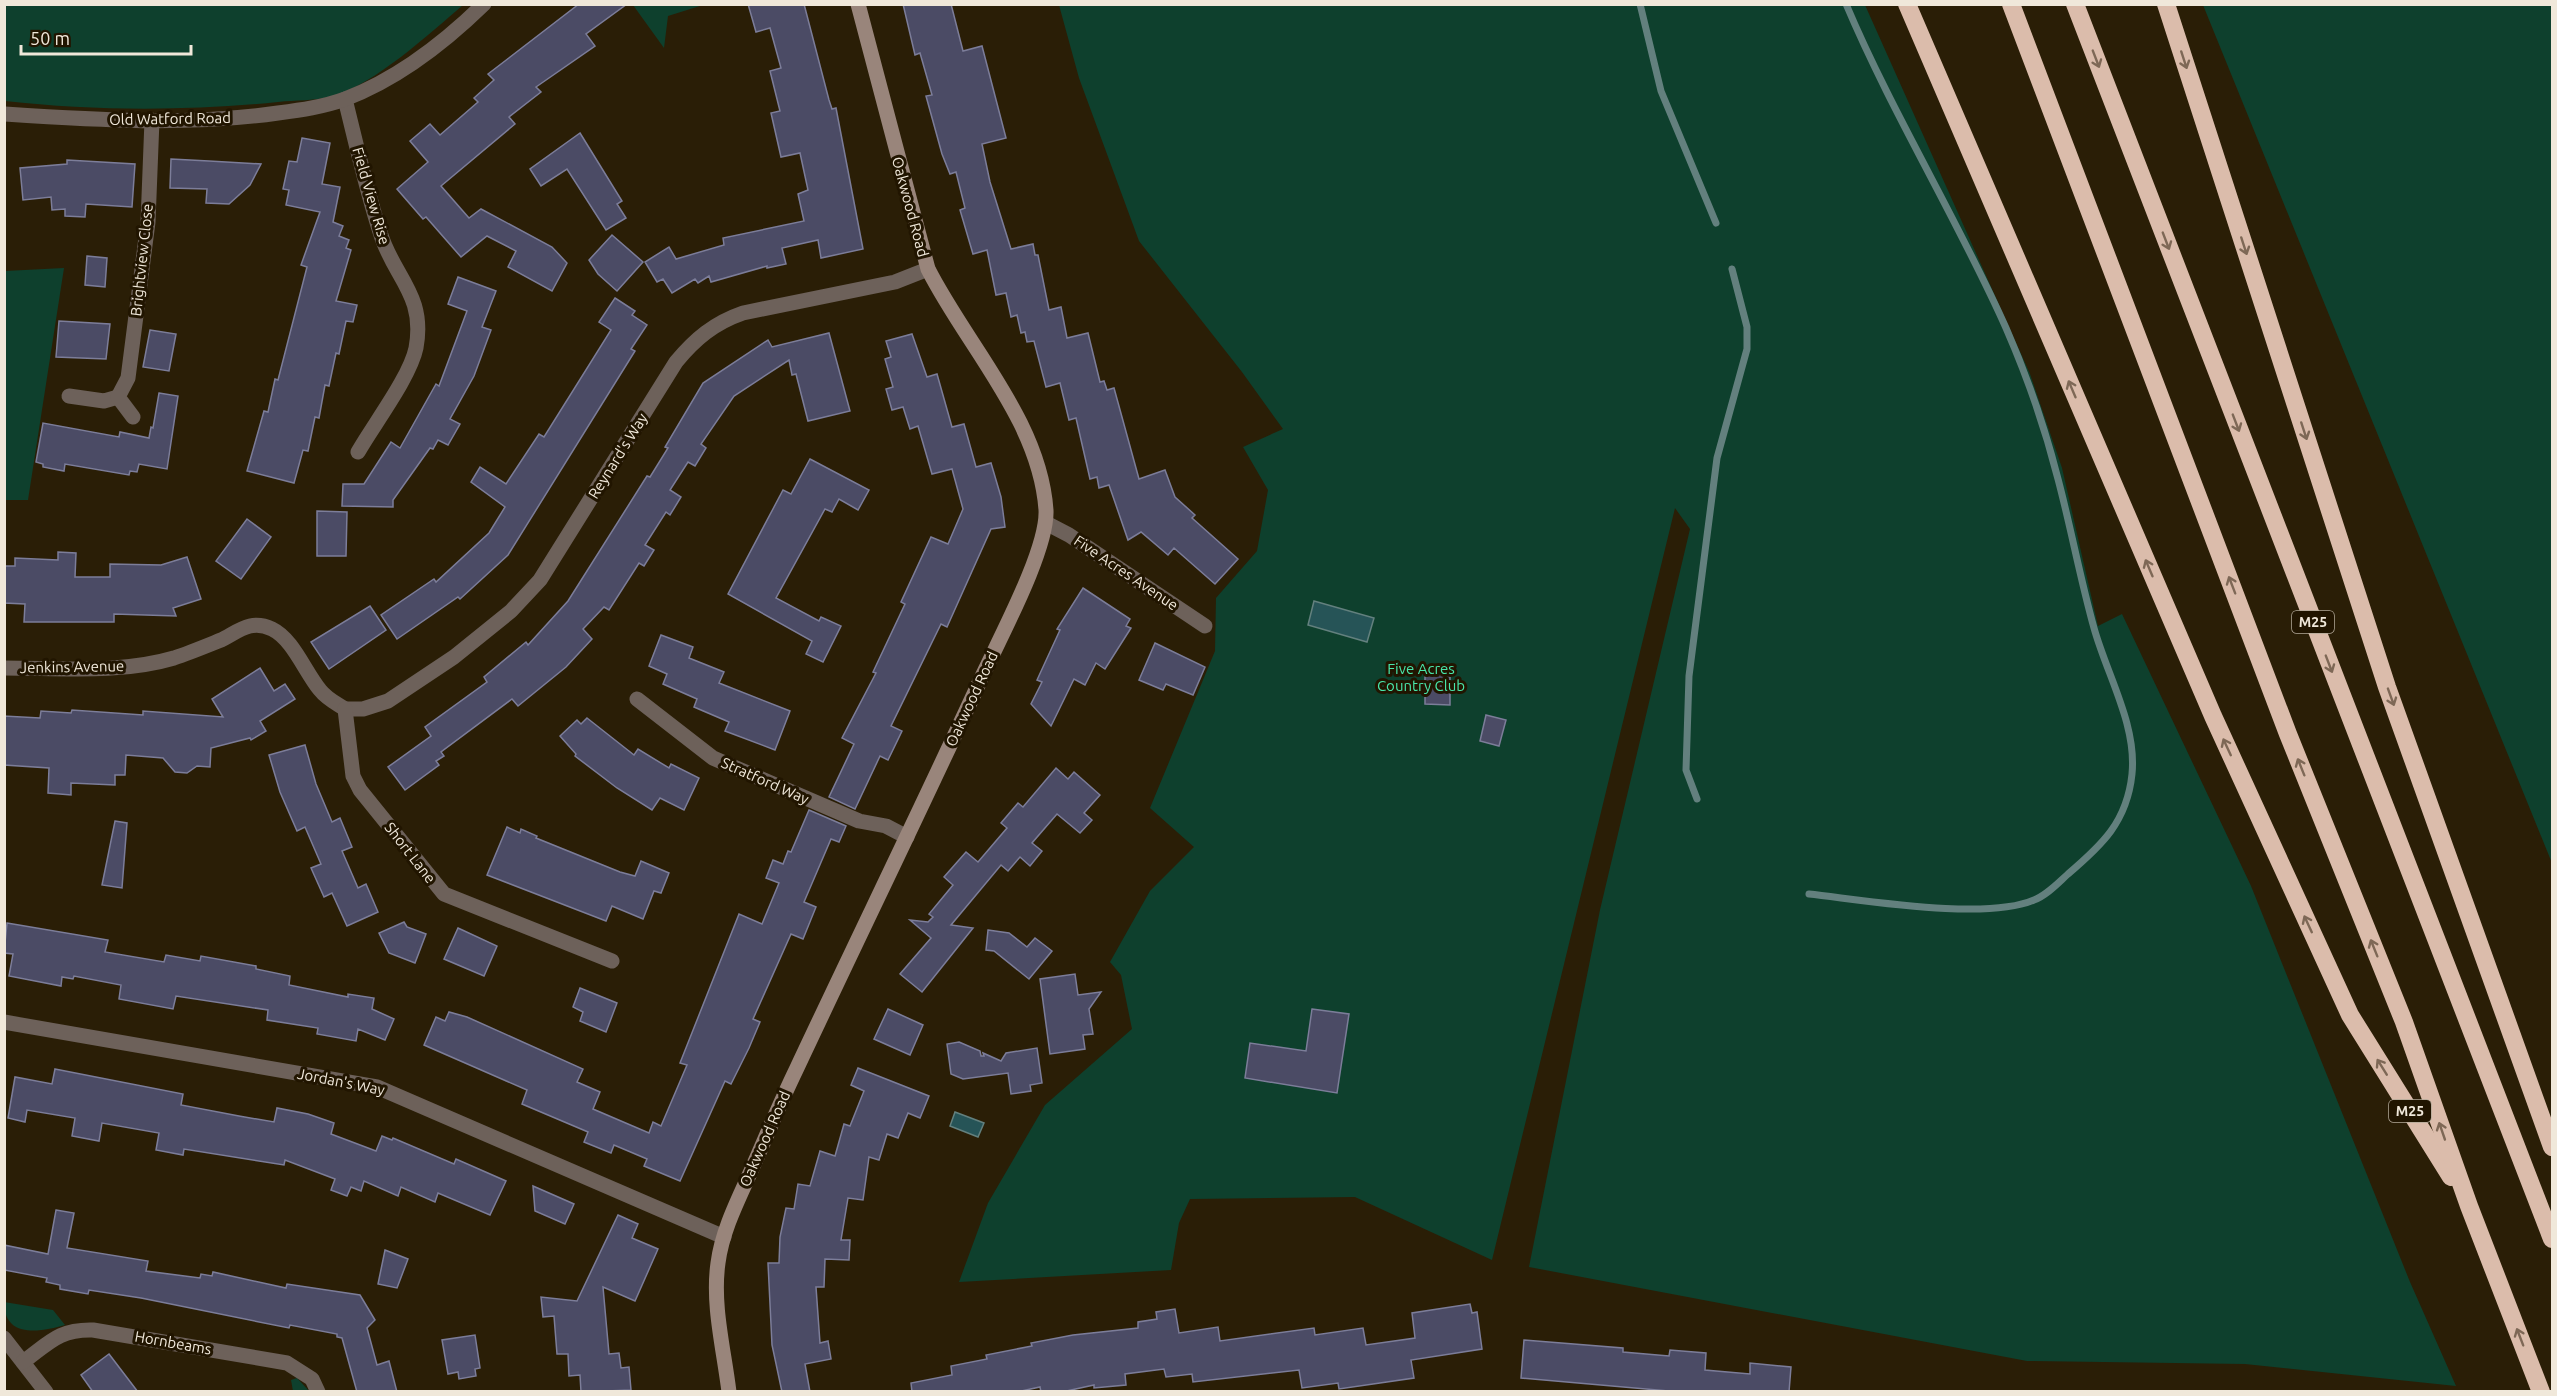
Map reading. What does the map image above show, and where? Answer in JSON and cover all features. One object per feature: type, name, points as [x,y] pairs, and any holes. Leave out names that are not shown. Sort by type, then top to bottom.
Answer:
[{"type":"highway","name":"M25","points":[[1907,4],[2213,716],[2350,1015],[2469,1206]]},
{"type":"highway","name":"M25","points":[[2011,4],[2288,735],[2404,1022],[2469,1206],[2541,1392]]},
{"type":"highway","name":"M25","points":[[2075,4],[2553,1239]]},
{"type":"highway","points":[[2166,4],[2387,687],[2553,1147]]},
{"type":"street","name":"Old Watford Road","points":[[4,114],[94,120],[223,121],[317,107],[345,99],[408,67],[454,33],[484,4]]},
{"type":"street","name":"Oakwood Road","points":[[729,1392],[717,1298],[718,1262],[724,1237],[786,1091],[1011,614],[1042,540],[1046,523],[1043,490],[1020,420],[947,308],[928,269],[858,4]]},
{"type":"street","name":"Field View Rise","points":[[345,99],[380,234],[408,285],[415,304],[417,326],[416,347],[411,364],[358,452]]},
{"type":"street","name":"Brightview Close","points":[[118,397],[128,378],[148,222],[152,120]]},
{"type":"street","name":"Reynard's Way","points":[[345,709],[363,709],[388,701],[454,657],[511,611],[540,580],[676,362],[707,330],[725,319],[743,313],[896,282],[928,269]]},
{"type":"street","points":[[69,396],[104,401],[118,397],[133,417]]},
{"type":"street","name":"Five Acres Avenue","points":[[1046,523],[1069,535],[1205,626]]},
{"type":"street","name":"Jenkins Avenue","points":[[4,668],[103,669],[142,664],[174,658],[221,639],[241,628],[257,624],[273,630],[283,638],[319,690],[328,699],[345,709]]},
{"type":"street","name":"Stratford Way","points":[[637,699],[713,758],[859,821],[886,826],[907,837]]},
{"type":"street","name":"Short Lane","points":[[345,709],[353,776],[360,790],[444,894],[612,961]]},
{"type":"street","name":"Jordan's Way","points":[[4,1022],[377,1087],[724,1237]]},
{"type":"street","name":"Hornbeams","points":[[23,1362],[58,1336],[73,1330],[93,1330],[287,1363],[312,1379],[318,1392]]},
{"type":"street","points":[[4,1338],[46,1392]]},
{"type":"green space","points":[[5,5],[463,5],[384,70],[349,90],[333,96],[313,100],[244,105],[141,109],[73,107],[5,101]]},
{"type":"green space","points":[[633,5],[703,5],[668,16],[664,48]]},
{"type":"green space","name":"Five Acres Country Club","points":[[1059,5],[1865,5],[2030,374],[2062,468],[2098,626],[2122,614],[2251,886],[2410,1282],[2456,1386],[2245,1364],[2027,1361],[1529,1267],[1600,910],[1690,529],[1675,508],[1492,1260],[1355,1197],[1190,1199],[1179,1223],[1171,1270],[959,1282],[988,1203],[1045,1105],[1132,1029],[1121,975],[1110,962],[1150,891],[1194,847],[1150,808],[1215,651],[1216,598],[1257,551],[1268,490],[1243,447],[1283,429],[1242,372],[1139,241],[1079,78]]},
{"type":"green space","points":[[2203,5],[2552,5],[2552,863]]},
{"type":"green space","points":[[64,268],[28,500],[5,500],[5,271]]},
{"type":"green space","points":[[4,1302],[53,1310],[65,1325],[35,1331],[17,1327],[10,1322]]},
{"type":"green space","points":[[297,1378],[309,1391],[293,1391],[291,1380]]},
{"type":"water","points":[[1314,601],[1374,618],[1367,642],[1308,625]]},
{"type":"water","points":[[955,1112],[984,1123],[978,1137],[950,1126]]},
{"type":"building","points":[[579,4],[627,4],[586,34],[595,46],[536,87],[541,92],[509,117],[515,124],[441,186],[469,218],[481,209],[552,247],[567,263],[552,291],[508,267],[516,251],[487,236],[461,257],[426,217],[423,219],[397,189],[428,162],[410,141],[430,124],[440,135],[478,102],[474,98],[494,80],[488,74]]},
{"type":"building","points":[[748,4],[804,4],[829,100],[832,109],[836,108],[863,249],[821,258],[818,240],[782,248],[786,264],[767,268],[767,266],[711,282],[709,276],[698,283],[695,279],[672,293],[663,279],[657,282],[645,262],[669,247],[676,259],[724,245],[723,238],[804,221],[798,194],[808,190],[800,153],[781,157],[771,113],[780,111],[770,71],[781,68],[770,28],[756,32]]},
{"type":"building","points":[[903,4],[951,4],[963,51],[982,46],[1006,138],[982,144],[990,182],[1011,249],[1033,244],[1035,255],[1038,255],[1049,310],[1061,307],[1067,338],[1088,333],[1100,382],[1104,381],[1107,390],[1114,388],[1139,479],[1165,470],[1175,497],[1195,515],[1192,518],[1238,559],[1215,584],[1174,548],[1168,555],[1141,532],[1128,540],[1109,485],[1099,488],[1097,477],[1090,479],[1076,418],[1069,420],[1060,383],[1046,387],[1034,341],[1027,342],[1025,332],[1021,333],[1017,315],[1011,317],[1006,293],[996,295],[987,250],[973,254],[960,210],[965,208],[956,172],[950,174],[942,154],[926,96],[932,95],[920,53],[915,55]]},
{"type":"building","points":[[580,133],[622,201],[617,204],[626,218],[606,230],[567,169],[541,186],[530,169]]},
{"type":"building","points":[[302,138],[330,143],[322,184],[340,187],[333,222],[343,226],[339,236],[349,240],[346,248],[351,250],[336,301],[357,305],[353,322],[346,321],[329,386],[325,385],[319,418],[315,417],[308,451],[303,450],[294,483],[247,471],[264,411],[268,412],[275,379],[278,380],[307,267],[301,265],[320,212],[286,205],[289,190],[283,189],[289,161],[297,162]]},
{"type":"building","points":[[171,159],[261,164],[250,185],[229,204],[206,203],[207,189],[170,188]]},
{"type":"building","points":[[67,160],[135,164],[132,207],[86,204],[85,217],[65,216],[65,209],[52,210],[51,197],[23,200],[20,168],[67,164]]},
{"type":"building","points":[[612,235],[643,262],[617,291],[598,274],[589,260]]},
{"type":"building","points":[[87,256],[107,258],[105,287],[85,285]]},
{"type":"building","points":[[458,277],[496,291],[482,327],[491,330],[474,376],[450,419],[460,424],[448,445],[438,440],[433,449],[430,448],[393,500],[393,507],[342,506],[343,484],[364,484],[391,442],[400,448],[436,384],[439,386],[467,311],[448,304]]},
{"type":"building","points":[[615,298],[635,311],[632,315],[647,325],[631,349],[635,351],[508,555],[460,599],[458,597],[397,639],[381,615],[434,579],[436,582],[489,533],[505,507],[471,482],[480,467],[506,484],[539,434],[544,437],[611,330],[599,322]]},
{"type":"building","points":[[59,321],[110,324],[106,359],[56,357]]},
{"type":"building","points":[[150,330],[176,334],[169,371],[143,367]]},
{"type":"building","points":[[829,333],[850,411],[808,421],[796,374],[792,375],[789,360],[734,396],[701,444],[706,448],[695,466],[688,462],[670,490],[681,497],[670,515],[666,512],[645,545],[654,550],[644,566],[639,563],[609,610],[604,607],[583,629],[592,639],[566,667],[518,706],[512,699],[441,752],[444,756],[436,761],[439,765],[405,790],[388,767],[431,736],[425,727],[487,682],[484,677],[526,642],[528,645],[568,601],[647,476],[650,477],[668,448],[665,447],[703,383],[768,340],[772,347]]},
{"type":"building","points":[[912,334],[927,377],[937,374],[952,427],[964,424],[976,467],[991,463],[1001,497],[1005,527],[991,529],[947,627],[941,624],[891,726],[902,731],[888,760],[880,756],[855,809],[829,797],[854,744],[842,738],[876,673],[873,672],[905,604],[901,602],[931,537],[948,544],[963,509],[952,469],[932,474],[918,426],[910,429],[903,407],[892,410],[886,389],[893,387],[885,359],[891,357],[886,341]]},
{"type":"building","points":[[159,393],[178,396],[167,469],[139,464],[137,472],[130,471],[129,475],[65,464],[64,471],[43,467],[43,464],[36,462],[43,423],[119,437],[120,432],[149,438]]},
{"type":"building","points":[[810,459],[869,490],[858,510],[839,499],[832,512],[825,509],[776,598],[819,621],[821,617],[841,626],[823,662],[806,654],[812,641],[728,594],[783,490],[791,494]]},
{"type":"building","points":[[317,511],[347,512],[346,556],[317,556]]},
{"type":"building","points":[[247,519],[271,537],[241,579],[216,561]]},
{"type":"building","points":[[58,552],[76,553],[75,577],[110,577],[110,564],[161,565],[187,557],[201,599],[173,608],[176,616],[114,614],[114,622],[24,622],[25,604],[4,603],[4,566],[15,566],[15,558],[58,560]]},
{"type":"building","points":[[1083,588],[1130,619],[1126,626],[1131,628],[1105,669],[1096,663],[1085,685],[1074,679],[1051,726],[1031,704],[1042,682],[1037,680],[1060,630],[1057,629]]},
{"type":"building","points":[[370,606],[386,630],[329,669],[311,642]]},
{"type":"building","points":[[661,635],[693,647],[689,658],[724,672],[719,683],[790,711],[775,750],[725,731],[729,722],[694,707],[697,699],[663,684],[667,674],[649,666]]},
{"type":"building","points":[[1155,643],[1205,667],[1193,695],[1166,684],[1163,690],[1139,680]]},
{"type":"building","points":[[260,668],[274,691],[285,684],[295,699],[260,721],[266,731],[251,740],[250,738],[211,748],[210,767],[197,766],[187,773],[175,772],[163,758],[126,755],[125,775],[115,775],[115,785],[71,783],[71,795],[48,793],[49,768],[4,765],[4,716],[40,718],[41,711],[71,713],[72,710],[143,715],[143,711],[223,717],[212,699]]},
{"type":"building","points":[[1425,669],[1450,669],[1450,705],[1425,704]]},
{"type":"building","points":[[1486,715],[1506,720],[1499,746],[1480,741]]},
{"type":"building","points":[[587,718],[634,755],[638,749],[669,768],[671,764],[699,778],[684,810],[660,798],[652,810],[617,788],[575,756],[576,754],[560,736],[577,720],[581,724]]},
{"type":"building","points":[[305,745],[316,784],[332,822],[340,818],[352,847],[342,851],[358,888],[366,884],[378,912],[347,926],[332,893],[324,897],[311,868],[321,864],[305,827],[297,831],[280,792],[269,755]]},
{"type":"building","points":[[1056,768],[1068,779],[1074,772],[1100,795],[1084,813],[1092,820],[1080,833],[1057,814],[1032,843],[1042,851],[1030,866],[1020,857],[1008,871],[1001,865],[951,925],[973,928],[922,992],[900,974],[931,938],[910,920],[928,922],[933,917],[929,914],[953,885],[944,877],[966,852],[978,862],[1007,828],[1001,823],[1018,803],[1023,807]]},
{"type":"building","points":[[809,810],[846,826],[839,842],[831,839],[804,902],[816,907],[803,939],[791,934],[753,1019],[760,1022],[749,1048],[731,1084],[725,1081],[680,1181],[644,1166],[647,1159],[614,1145],[611,1153],[584,1142],[588,1132],[522,1104],[527,1090],[424,1045],[436,1017],[445,1021],[449,1012],[467,1017],[583,1069],[577,1082],[600,1092],[593,1109],[649,1133],[653,1122],[661,1126],[687,1065],[680,1063],[739,914],[762,924],[779,883],[766,878],[773,860],[783,864],[788,851],[791,852]]},
{"type":"building","points":[[115,821],[127,823],[122,888],[102,885]]},
{"type":"building","points":[[507,827],[520,833],[521,829],[537,836],[536,838],[620,872],[635,876],[641,861],[669,873],[661,893],[654,891],[643,919],[612,906],[606,921],[487,875]]},
{"type":"building","points":[[404,922],[407,927],[426,934],[415,963],[389,953],[379,933]]},
{"type":"building","points":[[7,923],[108,940],[105,952],[164,962],[166,955],[200,961],[201,956],[256,966],[256,969],[290,976],[289,985],[348,997],[348,994],[374,998],[372,1009],[394,1019],[385,1040],[358,1029],[356,1041],[317,1034],[318,1028],[267,1020],[268,1010],[176,996],[173,1009],[119,999],[121,985],[74,976],[73,979],[62,977],[61,986],[9,976],[13,954],[4,953]]},
{"type":"building","points":[[458,928],[497,946],[484,976],[444,959]]},
{"type":"building","points":[[988,930],[1009,933],[1027,947],[1035,938],[1052,951],[1029,979],[994,951],[986,950]]},
{"type":"building","points":[[1075,974],[1078,995],[1101,992],[1089,1009],[1093,1034],[1083,1035],[1085,1049],[1050,1054],[1040,979]]},
{"type":"building","points":[[580,988],[617,1003],[606,1032],[580,1021],[583,1012],[573,1007]]},
{"type":"building","points":[[888,1009],[923,1025],[910,1055],[874,1039]]},
{"type":"building","points":[[1312,1009],[1349,1014],[1337,1093],[1245,1078],[1250,1043],[1306,1051]]},
{"type":"building","points":[[959,1042],[980,1051],[981,1056],[984,1056],[983,1053],[1001,1061],[1006,1053],[1037,1048],[1042,1083],[1030,1085],[1031,1091],[1011,1094],[1008,1073],[963,1079],[951,1074],[947,1044]]},
{"type":"building","points":[[858,1068],[929,1096],[920,1118],[908,1113],[898,1138],[887,1134],[879,1160],[869,1157],[863,1200],[848,1198],[841,1240],[850,1240],[849,1260],[825,1259],[824,1287],[816,1287],[820,1343],[828,1341],[831,1359],[805,1364],[810,1392],[782,1392],[772,1345],[768,1263],[779,1263],[780,1237],[786,1208],[794,1209],[798,1184],[810,1186],[820,1151],[835,1156],[844,1124],[850,1126],[864,1091],[851,1085]]},
{"type":"building","points":[[55,1069],[183,1094],[181,1105],[239,1116],[274,1122],[277,1108],[308,1114],[334,1123],[331,1134],[376,1151],[382,1136],[392,1140],[393,1138],[454,1164],[456,1159],[506,1181],[490,1215],[438,1193],[435,1202],[401,1187],[398,1196],[364,1181],[361,1191],[351,1187],[347,1196],[331,1190],[335,1179],[285,1160],[284,1165],[184,1149],[183,1155],[156,1150],[159,1133],[102,1123],[99,1141],[72,1136],[75,1118],[27,1110],[25,1122],[8,1118],[15,1077],[52,1084]]},
{"type":"building","points":[[533,1186],[574,1204],[565,1224],[535,1211]]},
{"type":"building","points":[[56,1210],[74,1213],[67,1248],[148,1261],[146,1271],[200,1278],[201,1274],[212,1276],[213,1272],[286,1288],[287,1284],[360,1295],[375,1320],[367,1328],[377,1365],[389,1361],[397,1392],[357,1392],[342,1338],[337,1337],[337,1334],[290,1325],[289,1328],[141,1298],[89,1290],[88,1294],[60,1289],[60,1285],[46,1282],[47,1278],[4,1270],[4,1245],[48,1254]]},
{"type":"building","points":[[618,1215],[638,1224],[632,1238],[658,1249],[635,1301],[603,1287],[609,1354],[619,1353],[621,1368],[629,1367],[631,1390],[581,1392],[580,1375],[569,1376],[568,1354],[557,1354],[554,1316],[543,1317],[541,1297],[577,1301]]},
{"type":"building","points":[[385,1250],[408,1259],[397,1288],[378,1284]]},
{"type":"building","points":[[1470,1304],[1472,1313],[1477,1312],[1482,1349],[1411,1360],[1414,1378],[1339,1389],[1338,1383],[1302,1388],[1299,1370],[1193,1382],[1192,1374],[1166,1377],[1164,1369],[1125,1374],[1126,1385],[1094,1388],[1094,1385],[1062,1392],[1041,1392],[1040,1387],[1017,1392],[912,1392],[911,1383],[952,1375],[951,1366],[987,1359],[986,1355],[1032,1346],[1031,1343],[1073,1335],[1138,1328],[1138,1322],[1157,1319],[1156,1312],[1175,1309],[1179,1333],[1218,1327],[1220,1341],[1314,1328],[1315,1335],[1363,1328],[1366,1345],[1415,1338],[1412,1313]]},
{"type":"building","points":[[475,1335],[480,1368],[475,1369],[476,1376],[459,1379],[458,1372],[448,1374],[442,1340]]},
{"type":"building","points":[[1524,1340],[1623,1348],[1623,1352],[1669,1356],[1670,1350],[1706,1353],[1705,1370],[1750,1374],[1750,1363],[1791,1367],[1789,1392],[1680,1392],[1521,1378]]},
{"type":"building","points":[[109,1354],[138,1392],[93,1392],[81,1375]]},
{"type":"waterway","points":[[1640,4],[1661,91],[1716,223]]},
{"type":"waterway","points":[[1809,894],[1956,909],[2013,906],[2034,900],[2048,892],[2111,831],[2125,806],[2132,774],[2130,737],[2126,719],[2094,628],[2063,497],[2028,383],[1987,287],[1884,86],[1846,4]]},
{"type":"waterway","points":[[1697,799],[1686,770],[1689,676],[1717,458],[1747,349],[1747,327],[1732,269]]}]
